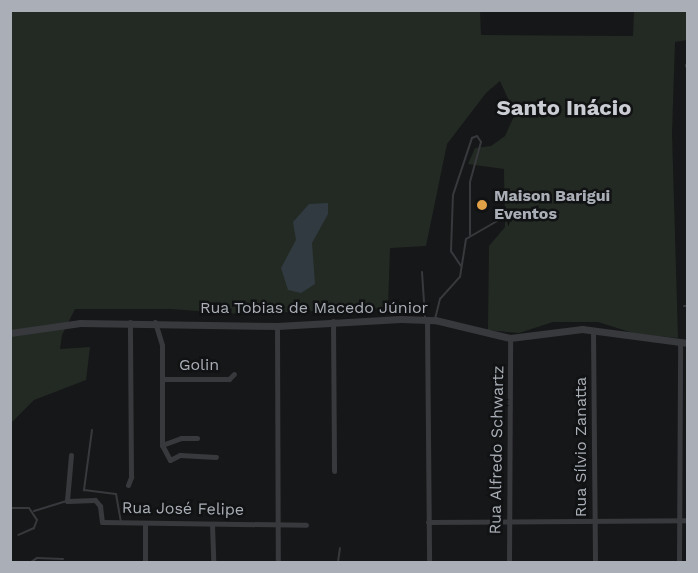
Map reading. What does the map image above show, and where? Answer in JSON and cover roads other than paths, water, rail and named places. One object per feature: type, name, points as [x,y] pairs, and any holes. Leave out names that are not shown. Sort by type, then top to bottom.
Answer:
[{"type":"street","name":"Rua Tobias de Macedo Júnior","points":[[10,333],[59,324],[130,321],[277,326],[333,321],[429,320],[510,338],[569,330],[684,343]]},
{"type":"street","points":[[429,320],[429,562]]},
{"type":"street","points":[[128,485],[131,477],[130,321]]},
{"type":"street","points":[[333,321],[334,471]]},
{"type":"street","points":[[155,322],[162,345],[162,445],[170,460],[180,455],[216,457]]},
{"type":"street","points":[[277,326],[278,562]]},
{"type":"street","name":"Rua Sílvio Zanatta","points":[[593,331],[595,562]]},
{"type":"street","name":"Rua Alfredo Schwartz","points":[[509,562],[510,338]]},
{"type":"street","points":[[679,562],[678,520],[684,343]]},
{"type":"street","name":"Golin","points":[[162,379],[229,378],[234,374]]},
{"type":"street","points":[[162,445],[181,438],[197,438]]},
{"type":"street","points":[[67,501],[71,455]]},
{"type":"street","name":"Rua José Felipe","points":[[67,501],[95,500],[100,506],[102,522],[145,525],[306,525]]},
{"type":"street","points":[[428,522],[687,520]]},
{"type":"street","points":[[212,524],[213,562]]},
{"type":"street","points":[[145,525],[145,562]]},
{"type":"lane","points":[[429,320],[440,299],[460,277],[470,235],[470,182],[481,142],[477,136],[472,138],[452,204],[451,251],[461,266]]},
{"type":"lane","points":[[470,235],[497,221]]},
{"type":"lane","points":[[422,272],[429,320]]},
{"type":"lane","points":[[92,430],[84,490],[116,494],[122,522]]},
{"type":"lane","name":"Rua José Felipe","points":[[34,511],[67,501]]},
{"type":"lane","points":[[10,508],[22,506],[34,511],[34,528],[18,535]]},
{"type":"lane","points":[[338,562],[340,548]]},
{"type":"lane","points":[[31,562],[37,558],[63,559]]},
{"type":"place","name":"Maison Barigui Eventos","points":[[482,205]]},
{"type":"district","name":"Santo Inácio","points":[[564,108]]}]
